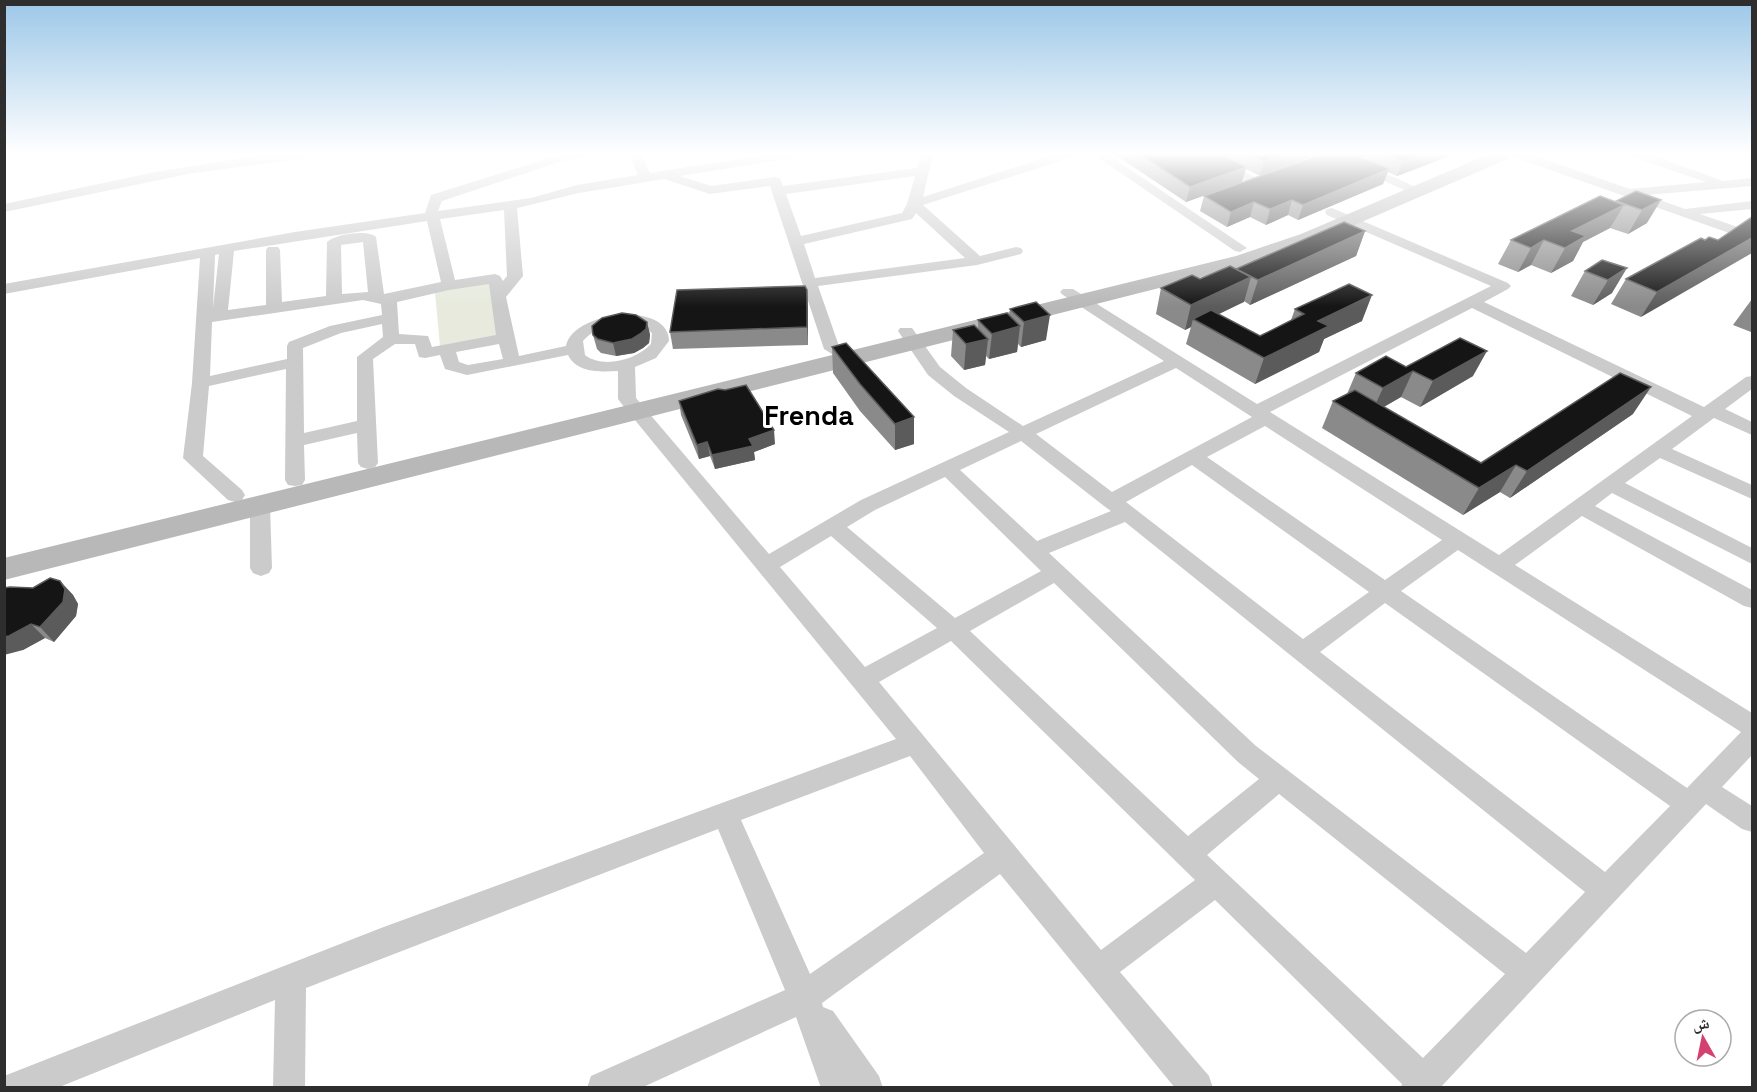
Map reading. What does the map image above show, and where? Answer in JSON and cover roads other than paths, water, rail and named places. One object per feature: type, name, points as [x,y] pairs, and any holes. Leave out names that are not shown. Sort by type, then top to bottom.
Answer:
[{"type":"street","points":[[433,205],[431,210],[449,285]]},
{"type":"street","points":[[4,289],[227,248],[504,205]]},
{"type":"street","points":[[498,297],[515,276],[510,205]]},
{"type":"street","points":[[782,205],[832,349]]},
{"type":"street","points":[[795,242],[907,216],[913,205]]},
{"type":"street","points":[[915,205],[977,261]]},
{"type":"street","points":[[1184,205],[1240,248]]},
{"type":"street","points":[[1076,297],[1240,248],[1341,216],[1367,205]]},
{"type":"street","points":[[1662,205],[1752,237]]},
{"type":"street","points":[[1682,212],[1752,205]]},
{"type":"street","points":[[4,551],[368,463],[632,406],[1076,297],[1243,261],[1308,238],[1341,216]]},
{"type":"street","points":[[1033,551],[1119,507],[1192,457],[1262,414],[1503,286],[1341,216]]},
{"type":"street","points":[[334,299],[334,242],[369,237],[389,318],[391,339]]},
{"type":"street","points":[[227,248],[201,383],[193,458],[235,495]]},
{"type":"street","points":[[273,250],[274,308]]},
{"type":"street","points":[[809,283],[977,261],[1016,251]]},
{"type":"street","points":[[208,252],[212,317]]},
{"type":"street","points":[[212,317],[363,295],[383,299],[449,285],[515,276]]},
{"type":"street","points":[[495,279],[505,338],[512,362]]},
{"type":"street","points":[[1076,297],[1752,726]]},
{"type":"street","points":[[1472,302],[1709,412],[1752,429]]},
{"type":"street","points":[[295,480],[295,346],[336,329],[389,318]]},
{"type":"street","points":[[631,320],[653,326],[660,332],[661,339],[658,347],[645,358],[626,365],[597,366],[585,362],[578,357],[574,349],[575,341],[581,334],[604,322],[631,320]]},
{"type":"street","points":[[4,569],[260,506],[632,406],[832,349],[910,337]]},
{"type":"street","points":[[910,337],[934,371],[960,392],[1022,434],[1119,507],[1606,891]]},
{"type":"street","points":[[368,463],[365,357],[391,339],[422,339],[425,353],[505,338]]},
{"type":"street","points":[[447,349],[451,365],[467,370],[574,349]]},
{"type":"street","points":[[765,566],[868,505],[1178,361]]},
{"type":"street","points":[[201,383],[295,362]]},
{"type":"street","points":[[626,365],[632,406],[915,743],[1003,856],[1197,1088]]},
{"type":"street","points":[[1500,565],[1752,381]]},
{"type":"street","points":[[295,441],[366,425]]},
{"type":"street","points":[[1657,449],[1752,493]]},
{"type":"street","points":[[1192,457],[1387,593],[1696,797],[1752,820]]},
{"type":"street","points":[[947,468],[1246,754],[1528,973]]},
{"type":"street","points":[[1610,484],[1752,557]]},
{"type":"street","points":[[260,506],[261,568]]},
{"type":"street","points":[[1580,506],[1752,600]]},
{"type":"street","points":[[832,526],[953,629],[1216,882],[1420,1084],[1752,738]]},
{"type":"street","points":[[1302,652],[1387,593],[1458,539]]},
{"type":"street","points":[[862,680],[1055,573]]},
{"type":"street","points":[[15,1088],[291,978],[915,743]]},
{"type":"street","points":[[1187,854],[1278,779]]},
{"type":"street","points":[[725,814],[804,997],[838,1088]]},
{"type":"street","points":[[603,1088],[804,997],[1003,856]]},
{"type":"street","points":[[1098,969],[1216,882]]},
{"type":"street","points":[[289,1088],[291,978]]},
{"type":"street","points":[[804,997],[867,1088]]},
{"type":"district","name":"Frenda","points":[[809,416]]}]
